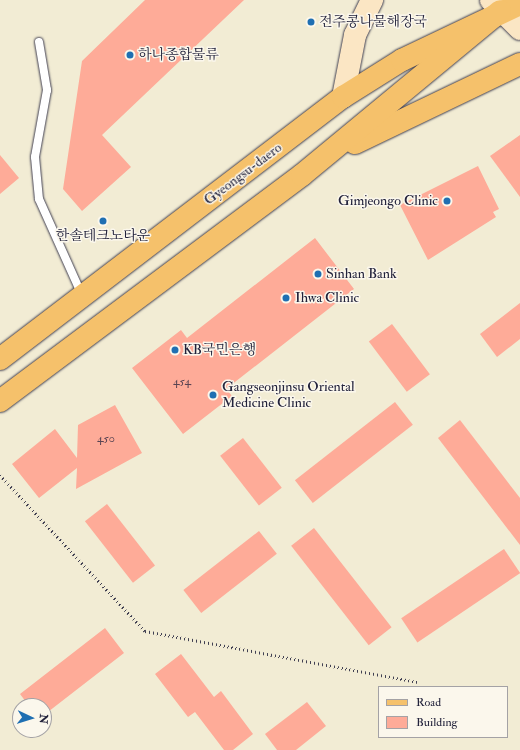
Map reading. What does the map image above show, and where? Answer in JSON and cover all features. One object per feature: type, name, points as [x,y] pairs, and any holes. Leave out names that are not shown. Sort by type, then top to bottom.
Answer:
[{"type":"main road","name":"Gyeongsu-daero","points":[[0,358],[343,97],[402,60],[504,4]]},
{"type":"main road","points":[[0,401],[327,156],[504,4]]},
{"type":"main road","points":[[327,156],[520,64]]},
{"type":"street","points":[[343,97],[356,35],[372,0]]},
{"type":"street","points":[[504,4],[520,29]]},
{"type":"lane","points":[[39,42],[47,90],[35,157],[39,198],[82,296]]},
{"type":"path","points":[[0,475],[146,631],[418,682]]},
{"type":"building","points":[[145,0],[244,0],[102,135],[131,167],[82,211],[63,189],[82,61]]},
{"type":"building","points":[[520,135],[520,197],[490,156]]},
{"type":"building","points":[[0,155],[19,178],[0,194]]},
{"type":"building","points":[[478,166],[499,209],[493,212],[496,217],[428,260],[400,205]]},
{"type":"building","points":[[315,238],[354,289],[226,389],[232,396],[183,434],[132,368],[181,330],[187,338]]},
{"type":"building","points":[[520,303],[520,339],[497,357],[480,334]]},
{"type":"building","points":[[392,324],[430,374],[407,392],[369,341]]},
{"type":"building","points":[[395,402],[413,425],[313,503],[295,480]]},
{"type":"building","points":[[115,405],[142,453],[76,489],[77,468],[39,498],[12,464],[55,429],[77,458],[78,425]]},
{"type":"building","points":[[460,420],[520,498],[520,545],[438,438]]},
{"type":"building","points":[[243,438],[282,488],[259,505],[220,456]]},
{"type":"building","points":[[107,504],[155,565],[133,583],[85,521]]},
{"type":"building","points":[[314,528],[392,627],[369,645],[291,546]]},
{"type":"building","points":[[259,531],[277,554],[201,613],[183,590]]},
{"type":"building","points":[[504,549],[520,573],[417,642],[401,618]]},
{"type":"building","points":[[105,628],[124,653],[52,709],[52,698],[23,698],[20,694]]},
{"type":"building","points":[[181,654],[214,697],[221,691],[253,734],[233,750],[224,750],[195,712],[188,717],[155,674]]},
{"type":"building","points":[[307,702],[326,726],[296,750],[277,750],[265,734]]},
{"type":"place","name":"전주콩나물해장국","points":[[311,22]]},
{"type":"place","name":"하나종합물류","points":[[130,55]]},
{"type":"place","name":"Gimjeongo Clinic","points":[[447,201]]},
{"type":"place","name":"한솔테크노타운","points":[[103,221]]},
{"type":"place","name":"Sinhan Bank","points":[[318,274]]},
{"type":"place","name":"Ihwa Clinic","points":[[286,298]]},
{"type":"place","name":"KB국민은행","points":[[175,350]]},
{"type":"place","name":"Gangseonjinsu Oriental Medicine Clinic","points":[[213,395]]}]
